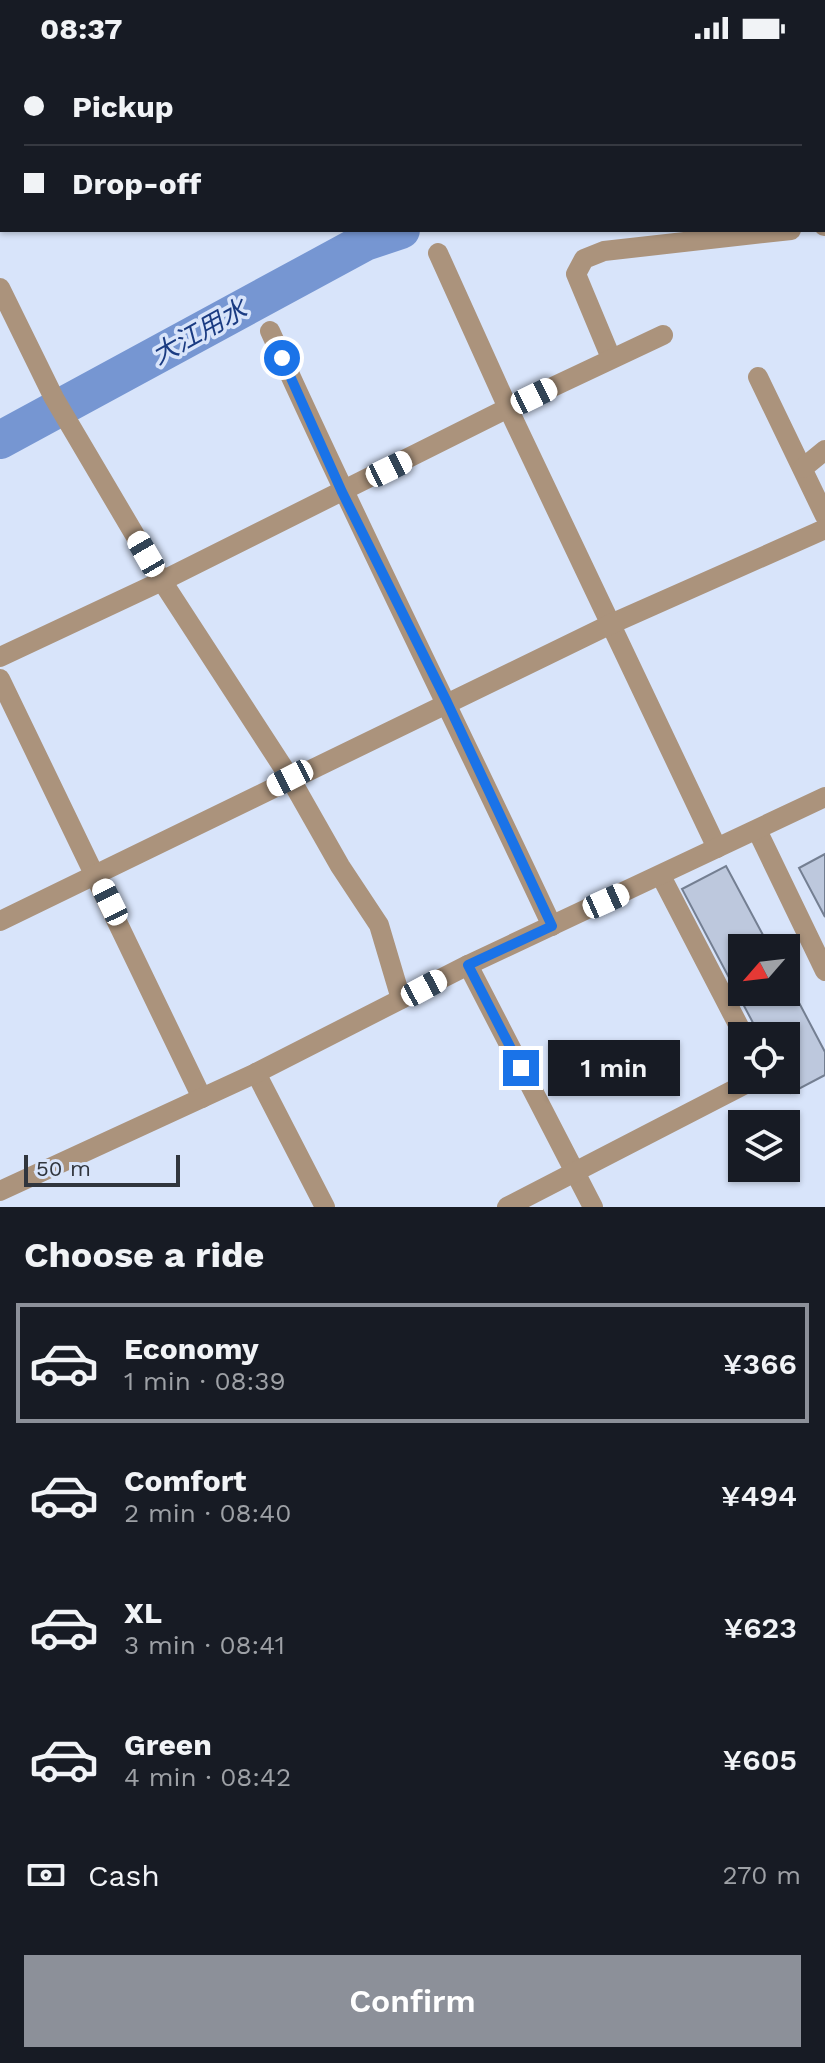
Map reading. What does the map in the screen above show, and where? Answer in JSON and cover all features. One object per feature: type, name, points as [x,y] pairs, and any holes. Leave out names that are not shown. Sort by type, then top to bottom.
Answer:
[{"type":"street","points":[[611,358],[576,274],[584,259],[604,251],[773,232]]},
{"type":"street","points":[[438,253],[508,408],[717,848]]},
{"type":"street","points":[[0,288],[59,406],[162,581],[290,778],[340,866],[379,925],[401,999]]},
{"type":"street","points":[[270,331],[342,492],[447,702],[552,926]]},
{"type":"street","points":[[0,657],[162,581],[508,408],[663,335]]},
{"type":"street","points":[[758,377],[825,516]]},
{"type":"street","points":[[803,468],[825,450]]},
{"type":"street","points":[[0,921],[611,624],[825,529]]},
{"type":"street","points":[[0,679],[202,1098]]},
{"type":"street","points":[[0,1191],[256,1073],[468,965],[825,797]]},
{"type":"street","points":[[757,830],[825,971]]},
{"type":"street","points":[[661,876],[737,1022]]},
{"type":"street","points":[[468,965],[593,1207]]},
{"type":"street","points":[[256,1073],[325,1207]]},
{"type":"street","points":[[507,1207],[728,1093]]},
{"type":"building","points":[[825,854],[825,917],[799,868]]},
{"type":"building","points":[[726,866],[762,934],[728,934],[728,976],[682,889]]},
{"type":"building","points":[[800,1005],[825,1052],[825,1075],[800,1088],[800,1022],[753,1022],[744,1006]]},
{"type":"waterway","name":"大江用水","points":[[0,440],[365,242],[395,232]]},
{"type":"route","points":[[282,358],[342,492],[447,702],[552,926],[468,965],[521,1068]]}]
